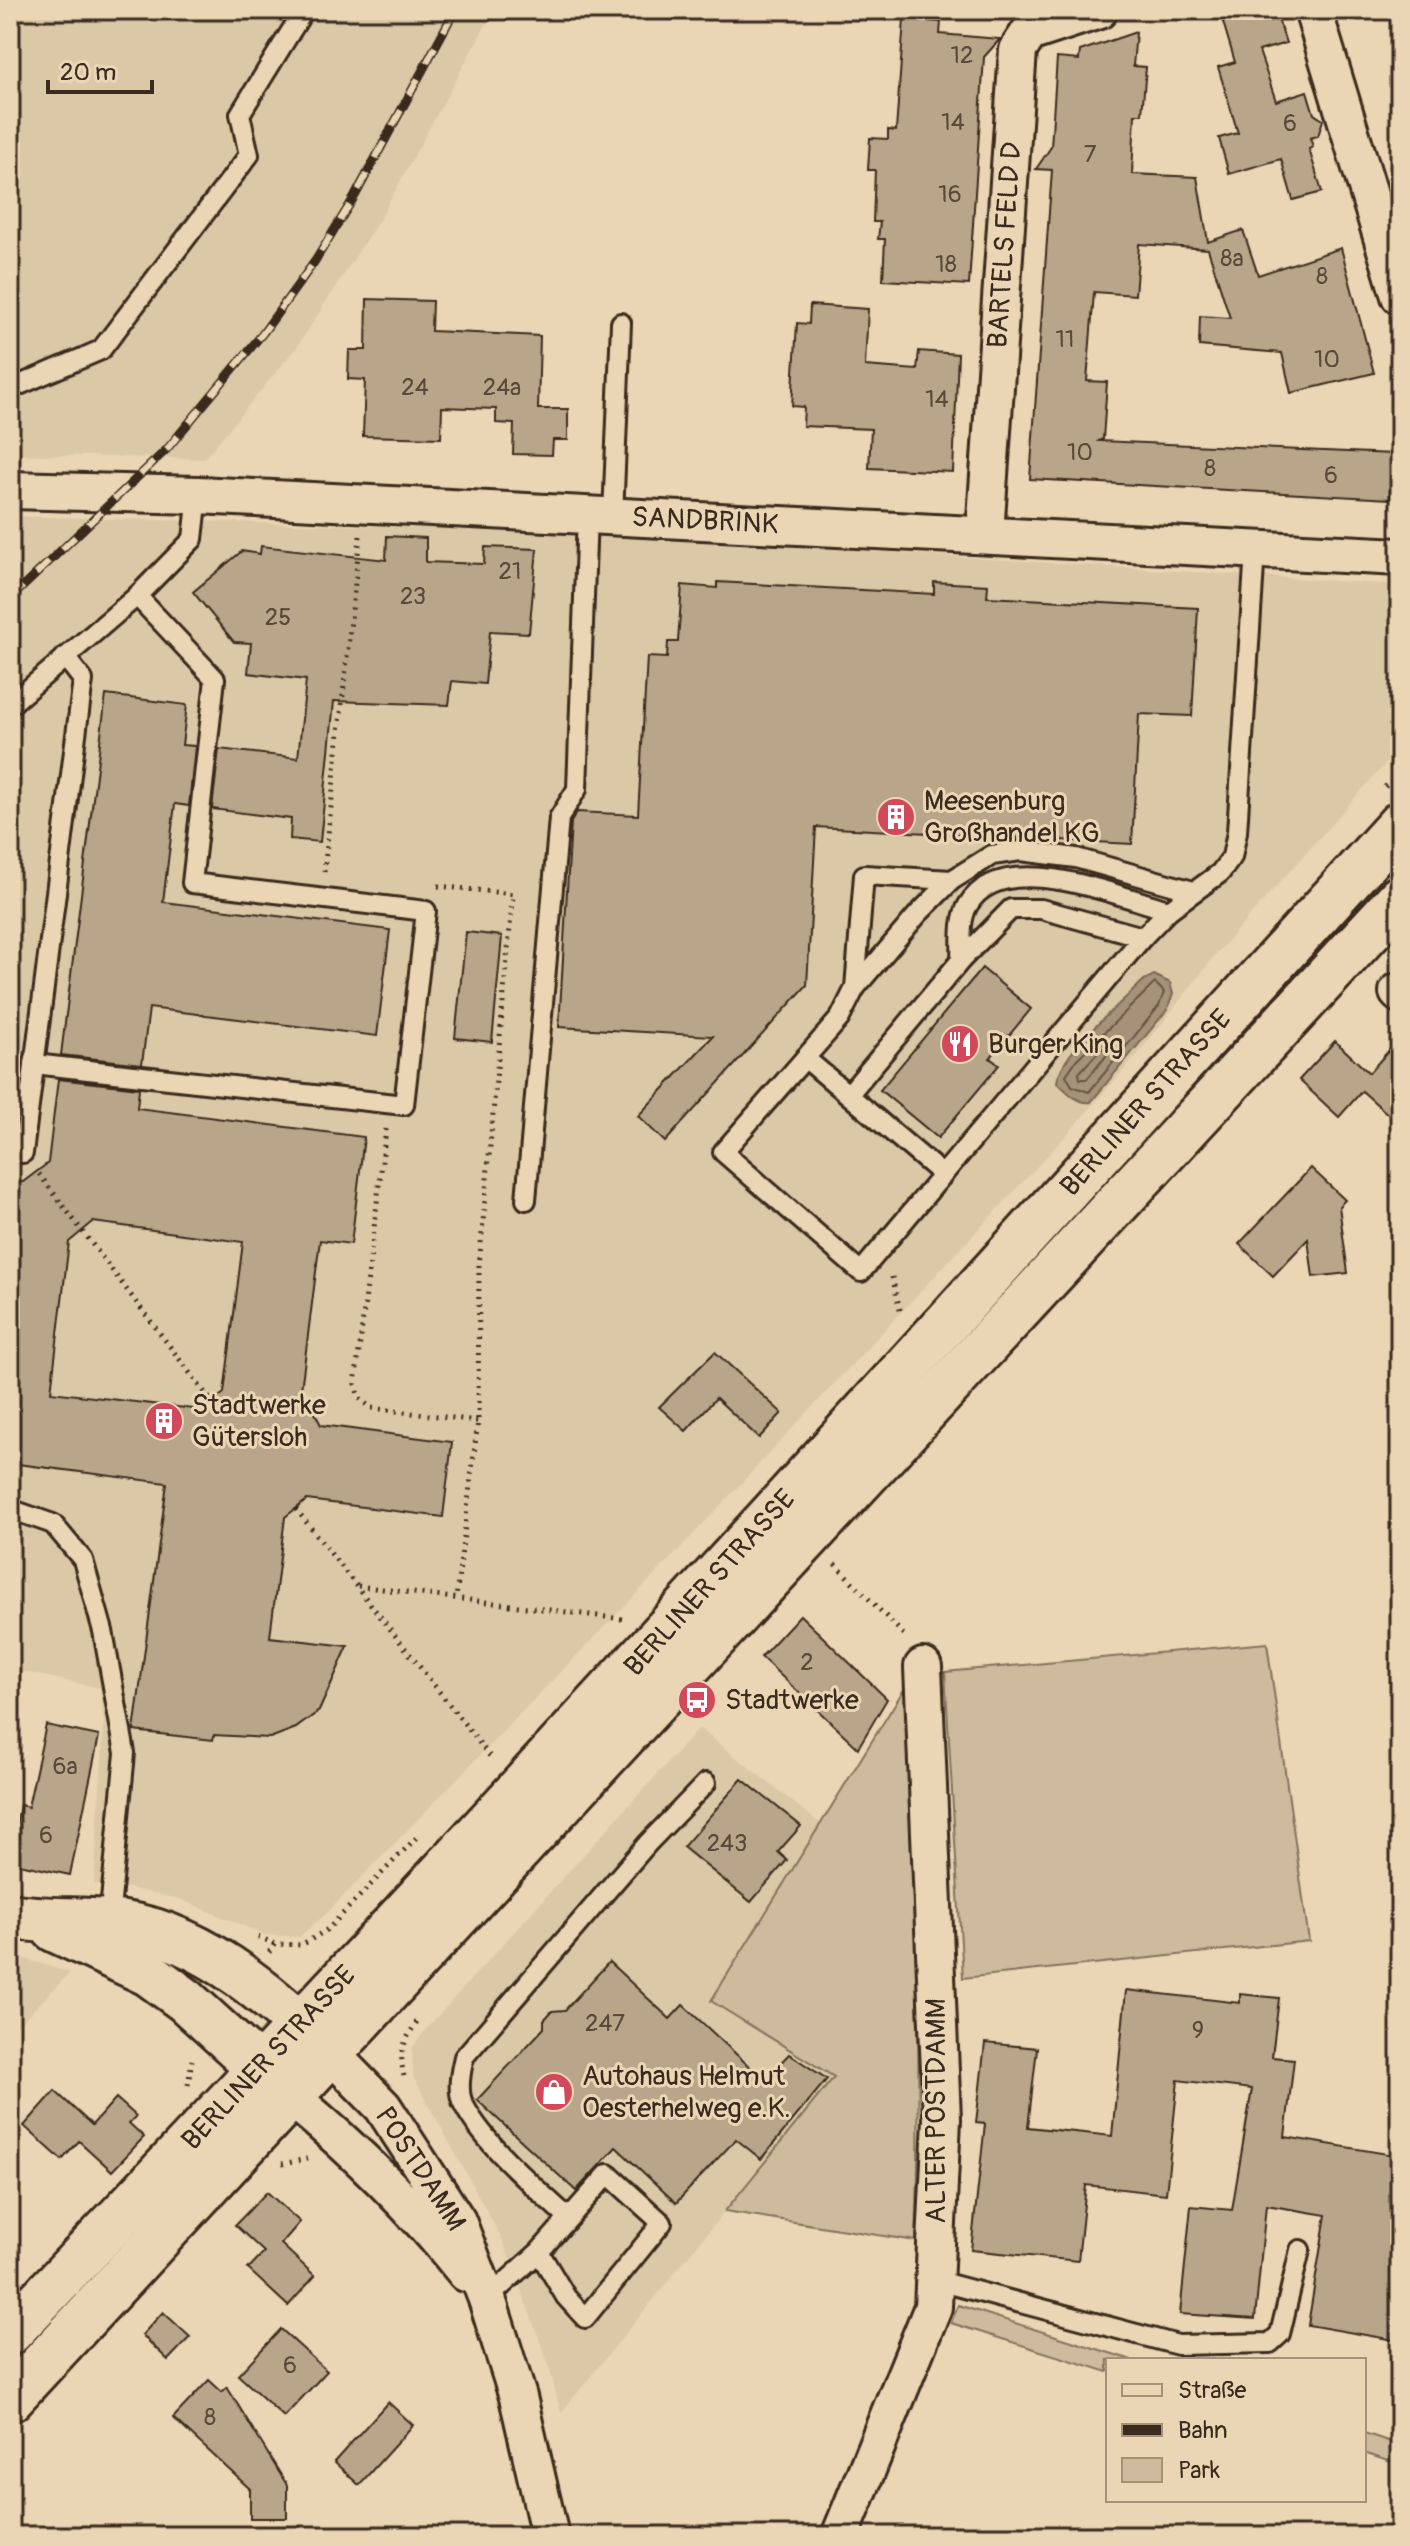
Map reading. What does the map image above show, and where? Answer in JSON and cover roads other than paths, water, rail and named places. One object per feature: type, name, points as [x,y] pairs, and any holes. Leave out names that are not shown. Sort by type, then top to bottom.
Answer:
[{"type":"main road","name":"BERLINER STRASSE","points":[[316,2039],[610,1693],[1400,824]]},
{"type":"main road","name":"BERLINER STRASSE","points":[[10,2399],[316,2039],[1400,898]]},
{"type":"main road","points":[[24,1919],[107,1938],[162,1932],[216,1957],[316,2039]]},
{"type":"main road","points":[[107,1938],[185,2000],[276,2083]]},
{"type":"main road","name":"BERLINER STRASSE","points":[[10,2332],[276,2083]]},
{"type":"street","name":"BARTELS FELD D","points":[[985,534],[1018,50],[1029,33],[1099,10]]},
{"type":"street","points":[[1313,10],[1400,296]]},
{"type":"street","name":"SANDBRINK","points":[[10,490],[198,495],[1400,557]]},
{"type":"street","name":"ALTER POSTDAMM","points":[[840,2536],[933,2307],[942,2119],[923,1667]]},
{"type":"street","name":"POSTDAMM","points":[[316,2039],[383,2107],[457,2221],[487,2299],[518,2397],[550,2536]]},
{"type":"street","name":"POSTDAMM","points":[[276,2083],[356,2153],[437,2237],[487,2299]]},
{"type":"lane","points":[[10,389],[101,350],[249,155],[240,114],[304,10]]},
{"type":"lane","points":[[526,1200],[559,818],[577,789],[600,516],[621,323]]},
{"type":"lane","points":[[10,705],[137,596],[193,539],[198,495]]},
{"type":"lane","points":[[1193,891],[1076,858],[1021,851],[992,855],[952,880],[855,988],[840,1018],[723,1152],[861,1272],[1143,937],[1169,910],[1220,873],[1232,857],[1237,832],[1255,550]]},
{"type":"lane","points":[[34,1064],[404,1105],[426,911],[192,883],[215,679],[137,596]]},
{"type":"lane","points":[[16,1152],[34,1064],[83,680],[65,657]]},
{"type":"lane","points":[[855,988],[864,875],[952,880]]},
{"type":"lane","points":[[961,960],[964,914],[968,903],[982,890],[1011,877],[1048,878],[1169,910]]},
{"type":"lane","points":[[849,1094],[961,960],[998,918],[1011,909],[1025,906],[1143,937]]},
{"type":"lane","points":[[805,1058],[943,1175]]},
{"type":"lane","points":[[10,1509],[53,1524],[83,1560],[103,1631],[125,1753],[107,1938]]},
{"type":"lane","points":[[568,2218],[501,2154],[461,2099],[460,2077],[464,2057],[648,1843],[706,1783]]},
{"type":"lane","points":[[487,2299],[539,2252],[608,2174],[662,2223],[585,2318],[566,2297],[539,2252]]},
{"type":"lane","points":[[934,2280],[1178,2345],[1270,2343],[1280,2334],[1300,2250]]},
{"type":"water","points":[[1154,975],[1170,983],[1173,994],[1167,1010],[1091,1102],[1072,1096],[1057,1082],[1069,1056],[1108,1014],[1144,980]]},
{"type":"railway","points":[[10,599],[167,449],[263,333],[315,261],[355,196],[455,10]]},
{"type":"place","name":"Meesenburg Großhandel KG","points":[[896,817]]},
{"type":"place","name":"Burger King","points":[[960,1044]]},
{"type":"place","name":"Stadtwerke Gütersloh","points":[[164,1421]]},
{"type":"place","name":"Stadtwerke","points":[[697,1700]]},
{"type":"place","name":"Autohaus Helmut Oesterhelweg e.K.","points":[[554,2092]]}]
